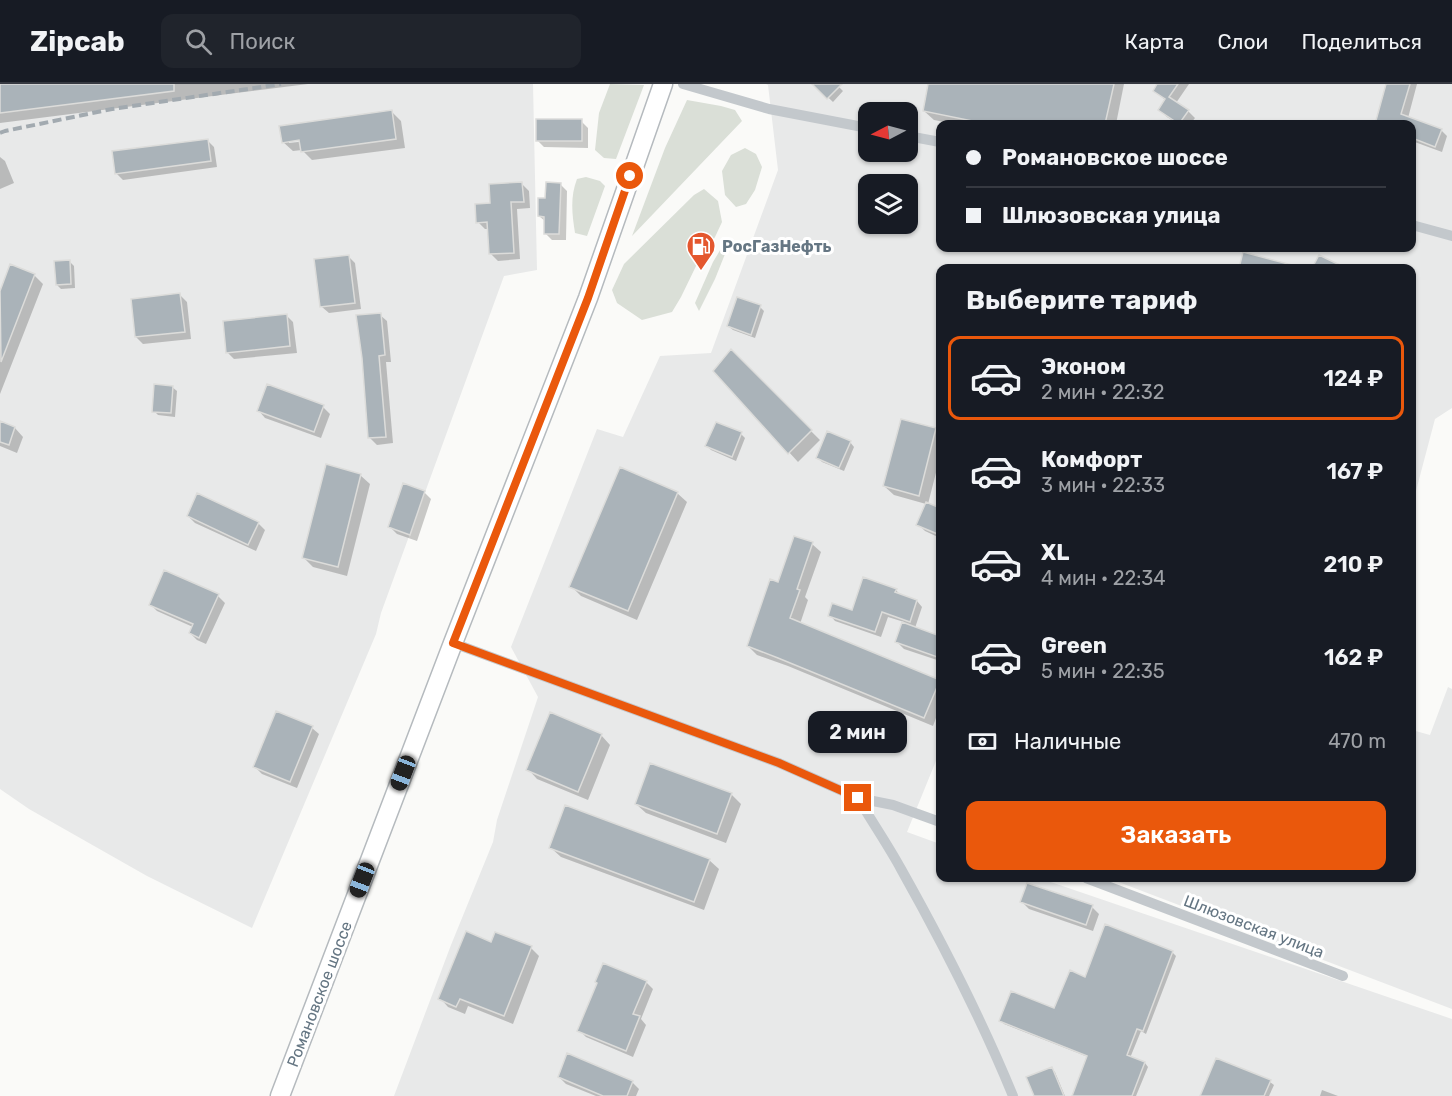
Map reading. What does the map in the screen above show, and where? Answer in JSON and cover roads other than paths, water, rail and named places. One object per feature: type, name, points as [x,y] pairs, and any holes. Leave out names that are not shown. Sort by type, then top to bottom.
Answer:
[{"type":"main road","name":"Романовское шоссе","points":[[280,1096],[588,298],[663,84]]},
{"type":"street","points":[[683,84],[769,109],[858,126]]},
{"type":"street","points":[[918,138],[936,141]]},
{"type":"street","points":[[1416,226],[1452,236]]},
{"type":"street","points":[[453,643],[779,763],[858,798],[892,805],[936,821]]},
{"type":"street","points":[[858,798],[900,867],[948,958],[1013,1096]]},
{"type":"street","name":"Шлюзовская улица","points":[[1097,882],[1344,976]]},
{"type":"railway","points":[[0,133],[112,109],[281,84]]},
{"type":"place","name":"РосГазНефть","points":[[701,272]]}]
